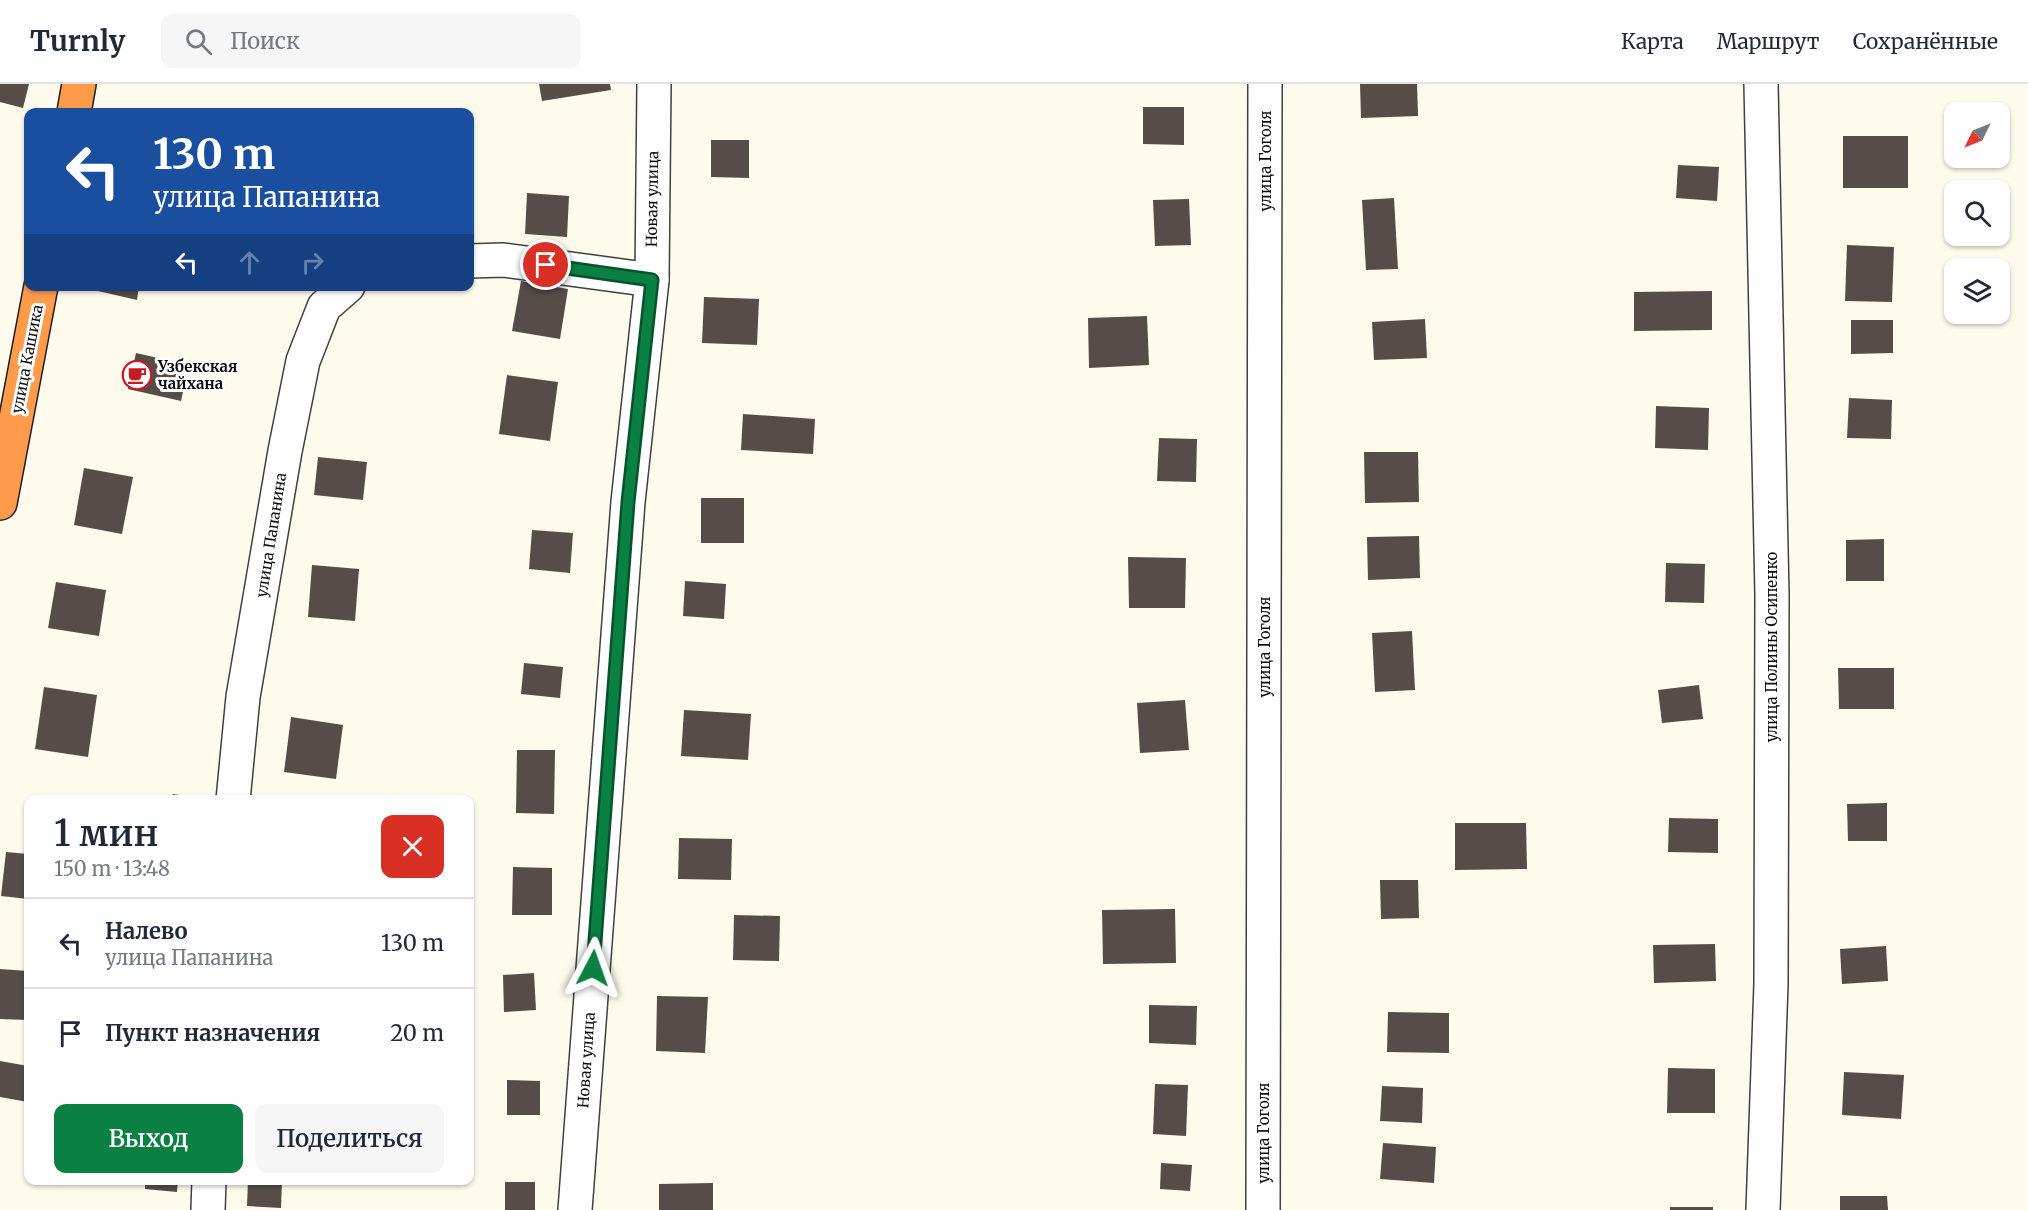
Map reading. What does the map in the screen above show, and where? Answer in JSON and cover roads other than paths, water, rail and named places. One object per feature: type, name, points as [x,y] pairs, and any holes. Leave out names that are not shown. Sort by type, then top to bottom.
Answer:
[{"type":"highway","points":[[75,108],[79,84]]},
{"type":"highway","name":"улица Кашика","points":[[0,503],[40,291]]},
{"type":"street","name":"Новая улица","points":[[575,1210],[628,502],[652,280],[654,84]]},
{"type":"street","name":"улица Гоголя","points":[[1263,1210],[1265,84]]},
{"type":"street","name":"улица Полины Осипенко","points":[[1761,84],[1772,595],[1771,984],[1764,1210]]},
{"type":"street","points":[[474,261],[503,260],[652,280]]},
{"type":"street","name":"улица Папанина","points":[[233,795],[243,698],[303,360],[324,307],[342,291]]},
{"type":"street","points":[[208,1210],[210,1185]]},
{"type":"place","name":"Узбекская чайхана","points":[[137,375]]}]
